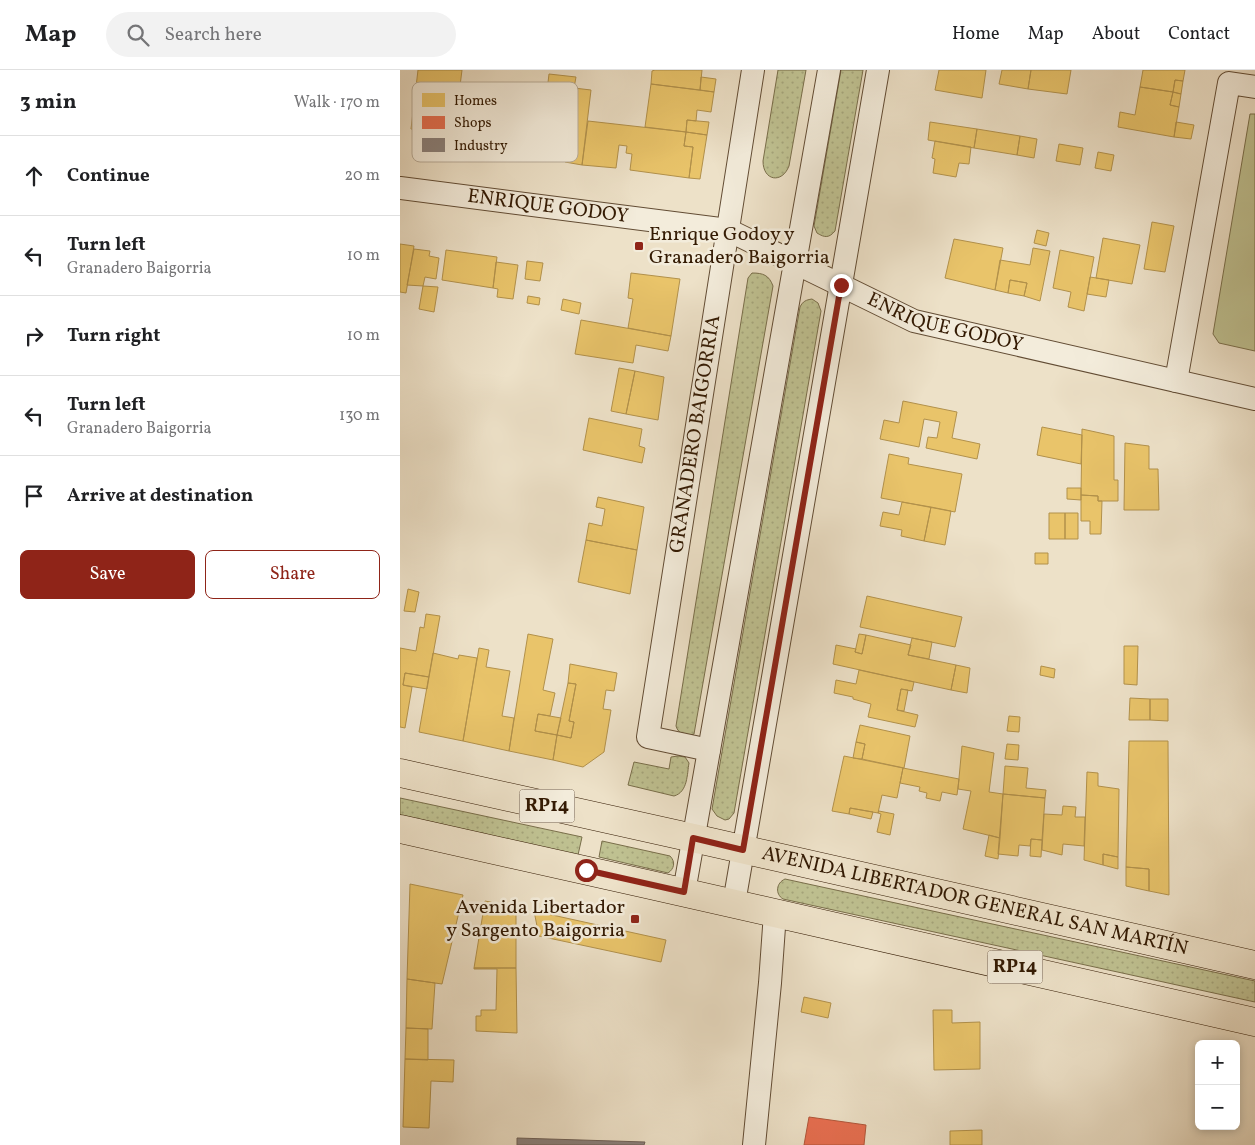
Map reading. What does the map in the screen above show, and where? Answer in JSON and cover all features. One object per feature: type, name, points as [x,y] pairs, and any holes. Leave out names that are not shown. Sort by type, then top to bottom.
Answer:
[{"type":"main road","name":"AVENIDA LIBERTADOR GENERAL SAN MARTÍN","points":[[400,773],[1255,965]]},
{"type":"main road","name":"RP14","points":[[400,829],[1255,1022]]},
{"type":"street","name":"GRANADERO BAIGORRIA","points":[[709,750],[648,737],[753,70]]},
{"type":"street","points":[[684,892],[829,70]]},
{"type":"street","points":[[734,904],[878,70]]},
{"type":"street","points":[[1176,381],[1229,83],[1255,87]]},
{"type":"street","name":"ENRIQUE GODOY","points":[[400,188],[728,230],[914,321],[1255,399]]},
{"type":"street","points":[[754,1145],[775,913]]},
{"type":"green space","points":[[778,70],[806,70],[789,166],[782,176],[773,178],[766,173],[763,161]]},
{"type":"green space","points":[[841,70],[863,70],[835,231],[829,236],[825,236],[817,233],[814,226]]},
{"type":"green space","points":[[1250,114],[1255,114],[1255,351],[1219,343],[1213,334]]},
{"type":"green space","points":[[752,273],[765,275],[770,279],[773,286],[694,734],[686,735],[681,733],[676,726],[748,278]]},
{"type":"green space","points":[[812,299],[818,303],[821,311],[734,813],[729,819],[725,820],[717,816],[712,809],[800,307],[805,301]]},
{"type":"green space","points":[[671,757],[685,757],[689,763],[686,782],[679,794],[674,796],[628,785],[634,762],[669,769]]},
{"type":"green space","points":[[400,798],[582,837],[578,855],[400,815]]},
{"type":"green space","points":[[602,841],[670,856],[674,863],[672,870],[668,873],[599,857]]},
{"type":"green space","points":[[785,879],[1255,981],[1255,1002],[783,899],[778,892],[778,886]]},
{"type":"building: Homes","points":[[418,70],[462,70],[460,82],[417,82]]},
{"type":"building: Homes","points":[[702,70],[700,90],[651,84],[652,71]]},
{"type":"building: Homes","points":[[939,70],[986,70],[982,98],[935,90]]},
{"type":"building: Homes","points":[[1002,70],[1031,70],[1028,89],[999,84]]},
{"type":"building: Homes","points":[[1031,70],[1071,70],[1067,94],[1028,89]]},
{"type":"building: Homes","points":[[1143,70],[1185,70],[1183,81],[1175,80],[1173,92],[1140,87]]},
{"type":"building: Homes","points":[[549,74],[576,77],[575,82],[548,82]]},
{"type":"building: Homes","points":[[701,77],[716,79],[714,92],[700,90]]},
{"type":"building: Homes","points":[[1175,80],[1183,81],[1181,94],[1173,92]]},
{"type":"building: Homes","points":[[651,84],[714,92],[711,112],[697,110],[696,121],[687,120],[686,132],[645,127]]},
{"type":"building: Homes","points":[[1140,87],[1173,92],[1170,105],[1179,107],[1174,137],[1118,127],[1120,112],[1135,115]]},
{"type":"building: Homes","points":[[578,88],[591,90],[582,165],[565,162],[578,162]]},
{"type":"building: Homes","points":[[1173,92],[1181,94],[1179,107],[1170,105]]},
{"type":"building: Homes","points":[[687,120],[709,122],[707,135],[686,132]]},
{"type":"building: Homes","points":[[588,121],[686,132],[684,146],[693,147],[689,178],[630,170],[632,154],[626,153],[627,146],[619,145],[616,168],[582,165]]},
{"type":"building: Homes","points":[[930,122],[977,129],[974,148],[928,140]]},
{"type":"building: Homes","points":[[1176,122],[1194,125],[1191,139],[1174,137]]},
{"type":"building: Homes","points":[[977,129],[1020,136],[1017,155],[974,148]]},
{"type":"building: Homes","points":[[686,132],[707,135],[700,179],[689,178],[693,147],[684,146]]},
{"type":"building: Homes","points":[[1020,136],[1037,139],[1034,158],[1017,155]]},
{"type":"building: Homes","points":[[935,141],[971,147],[969,164],[959,163],[956,177],[933,173],[935,159],[932,158]]},
{"type":"building: Homes","points":[[1059,144],[1083,148],[1080,165],[1056,161]]},
{"type":"building: Homes","points":[[1098,152],[1114,155],[1111,171],[1095,168]]},
{"type":"building: Homes","points":[[1152,222],[1174,226],[1165,272],[1144,269]]},
{"type":"building: Homes","points":[[1037,230],[1049,233],[1046,246],[1034,243]]},
{"type":"building: Homes","points":[[1103,238],[1140,245],[1132,284],[1096,278]]},
{"type":"building: Homes","points":[[954,239],[1003,248],[995,290],[945,278]]},
{"type":"building: Homes","points":[[400,244],[414,246],[406,293],[400,292]]},
{"type":"building: Homes","points":[[1033,248],[1050,251],[1040,301],[1024,296],[1027,283],[1010,280],[1008,293],[995,290],[1000,260],[1030,265]]},
{"type":"building: Homes","points":[[414,249],[430,251],[429,256],[439,258],[436,279],[425,277],[423,286],[407,285]]},
{"type":"building: Homes","points":[[446,250],[497,257],[493,288],[442,280]]},
{"type":"building: Homes","points":[[1060,250],[1094,257],[1084,311],[1068,307],[1071,292],[1053,288]]},
{"type":"building: Homes","points":[[527,261],[543,263],[540,281],[525,279]]},
{"type":"building: Homes","points":[[496,262],[518,265],[513,299],[497,297],[498,289],[493,288]]},
{"type":"building: Homes","points":[[631,273],[680,279],[671,336],[628,328],[633,299],[628,298]]},
{"type":"building: Homes","points":[[1090,277],[1109,280],[1106,297],[1087,294]]},
{"type":"building: Homes","points":[[1010,280],[1027,283],[1024,296],[1008,293]]},
{"type":"building: Homes","points":[[423,286],[438,287],[434,312],[419,309]]},
{"type":"building: Homes","points":[[528,296],[540,298],[539,305],[527,303]]},
{"type":"building: Homes","points":[[563,299],[581,303],[579,314],[561,310]]},
{"type":"building: Homes","points":[[581,320],[671,336],[668,351],[636,345],[633,363],[575,354]]},
{"type":"building: Homes","points":[[619,368],[635,371],[626,414],[611,411]]},
{"type":"building: Homes","points":[[635,371],[664,377],[658,420],[626,414]]},
{"type":"building: Homes","points":[[903,401],[957,412],[952,438],[980,444],[977,459],[926,448],[928,437],[937,438],[940,422],[924,419],[919,447],[880,439],[884,420],[899,423]]},
{"type":"building: Homes","points":[[589,418],[642,429],[639,446],[645,448],[642,463],[583,450]]},
{"type":"building: Homes","points":[[1042,427],[1082,435],[1081,464],[1037,455]]},
{"type":"building: Homes","points":[[1082,429],[1114,436],[1114,480],[1118,480],[1118,501],[1098,501],[1098,496],[1081,495]]},
{"type":"building: Homes","points":[[1125,443],[1149,446],[1149,469],[1158,469],[1159,510],[1124,510]]},
{"type":"building: Homes","points":[[889,454],[909,458],[908,464],[962,474],[955,512],[881,498]]},
{"type":"building: Homes","points":[[1067,488],[1081,488],[1081,500],[1067,499]]},
{"type":"building: Homes","points":[[1081,495],[1098,496],[1098,501],[1102,501],[1101,534],[1090,534],[1090,521],[1081,521]]},
{"type":"building: Homes","points":[[598,497],[644,507],[637,550],[586,540],[589,523],[602,526],[605,509],[596,507]]},
{"type":"building: Homes","points":[[902,502],[931,507],[924,541],[901,536],[902,530],[880,526],[883,512],[899,515]]},
{"type":"building: Homes","points":[[931,507],[951,511],[945,545],[924,541]]},
{"type":"building: Homes","points":[[1049,513],[1065,513],[1065,539],[1049,539]]},
{"type":"building: Homes","points":[[1065,513],[1078,513],[1078,539],[1065,539]]},
{"type":"building: Homes","points":[[586,540],[637,550],[630,594],[578,582]]},
{"type":"building: Homes","points":[[1035,553],[1048,553],[1048,564],[1035,564]]},
{"type":"building: Homes","points":[[408,589],[419,592],[415,612],[404,611]]},
{"type":"building: Homes","points":[[867,596],[962,617],[955,647],[860,627]]},
{"type":"building: Homes","points":[[426,614],[440,616],[429,677],[405,673],[403,685],[412,687],[405,728],[400,727],[400,648],[416,651],[420,627],[424,628]]},
{"type":"building: Homes","points":[[528,634],[553,639],[543,690],[555,693],[550,716],[538,714],[535,731],[557,735],[553,760],[509,751]]},
{"type":"building: Homes","points":[[859,634],[866,635],[862,654],[855,652]]},
{"type":"building: Homes","points":[[866,635],[911,645],[908,655],[956,665],[951,690],[833,664],[836,645],[856,649],[855,652],[862,654]]},
{"type":"building: Homes","points":[[912,638],[932,642],[929,659],[908,655]]},
{"type":"building: Homes","points":[[1124,646],[1138,646],[1137,685],[1124,684]]},
{"type":"building: Homes","points":[[479,648],[489,650],[486,667],[510,671],[502,716],[514,718],[509,751],[463,741]]},
{"type":"building: Homes","points":[[433,653],[458,659],[459,655],[477,658],[463,741],[419,732]]},
{"type":"building: Homes","points":[[570,664],[617,673],[614,691],[606,690],[603,709],[611,710],[604,752],[583,767],[553,760],[557,735],[571,738],[574,722],[569,721],[576,684],[568,683]]},
{"type":"building: Homes","points":[[956,665],[970,668],[967,693],[951,690]]},
{"type":"building: Homes","points":[[1041,666],[1055,669],[1054,678],[1040,675]]},
{"type":"building: Homes","points":[[859,670],[914,682],[912,691],[901,689],[897,710],[918,715],[915,727],[868,717],[871,704],[853,699],[853,697],[834,693],[836,680],[856,684]]},
{"type":"building: Homes","points":[[405,673],[429,677],[427,689],[403,685]]},
{"type":"building: Homes","points":[[568,683],[576,684],[569,721],[574,722],[571,738],[557,735]]},
{"type":"building: Homes","points":[[901,689],[908,690],[904,711],[897,710]]},
{"type":"building: Homes","points":[[1130,698],[1150,699],[1150,720],[1129,720]]},
{"type":"building: Homes","points":[[1150,699],[1168,699],[1168,721],[1150,720]]},
{"type":"building: Homes","points":[[538,714],[561,718],[557,735],[535,731]]},
{"type":"building: Homes","points":[[1009,716],[1020,717],[1019,732],[1007,731]]},
{"type":"building: Homes","points":[[860,725],[910,736],[904,768],[862,759],[865,744],[856,742]]},
{"type":"building: Homes","points":[[1129,741],[1168,741],[1169,895],[1149,891],[1149,869],[1126,867]]},
{"type":"building: Homes","points":[[856,742],[865,744],[862,759],[853,758]]},
{"type":"building: Homes","points":[[1007,744],[1019,745],[1018,760],[1005,759]]},
{"type":"building: Homes","points":[[962,746],[994,753],[989,792],[1003,794],[1000,838],[963,829],[971,791],[958,789]]},
{"type":"building: Homes","points":[[844,756],[903,768],[897,798],[882,795],[878,813],[850,808],[849,814],[832,811]]},
{"type":"building: Homes","points":[[1005,766],[1028,768],[1026,788],[1046,790],[1045,798],[1003,794]]},
{"type":"building: Homes","points":[[903,768],[959,779],[957,795],[942,792],[940,801],[926,798],[927,793],[919,791],[920,787],[900,783]]},
{"type":"building: Homes","points":[[1087,772],[1098,773],[1098,786],[1119,789],[1118,857],[1103,854],[1103,865],[1084,860]]},
{"type":"building: Homes","points":[[1003,794],[1045,798],[1042,840],[1031,839],[1030,846],[1019,845],[1018,856],[998,854]]},
{"type":"building: Homes","points":[[1063,806],[1076,807],[1075,817],[1085,817],[1084,846],[1063,844],[1062,855],[1042,850],[1044,814],[1062,815]]},
{"type":"building: Homes","points":[[850,808],[873,812],[871,819],[849,814]]},
{"type":"building: Homes","points":[[879,811],[894,814],[890,835],[877,832],[881,814],[878,813]]},
{"type":"building: Homes","points":[[989,835],[1000,838],[998,859],[985,856]]},
{"type":"building: Homes","points":[[1031,839],[1042,840],[1041,857],[1030,856]]},
{"type":"building: Homes","points":[[1103,854],[1118,857],[1118,869],[1103,865]]},
{"type":"building: Homes","points":[[1126,867],[1149,869],[1149,891],[1126,886]]},
{"type":"building: Homes","points":[[410,884],[463,895],[442,984],[407,979]]},
{"type":"building: Homes","points":[[485,901],[516,907],[516,968],[474,968]]},
{"type":"building: Homes","points":[[534,911],[666,940],[661,962],[539,936]]},
{"type":"building: Homes","points":[[474,968],[516,968],[517,1033],[476,1031],[476,1016],[481,1016],[481,1010],[496,1010],[497,969]]},
{"type":"building: Homes","points":[[407,979],[435,983],[432,1029],[406,1028]]},
{"type":"building: Homes","points":[[804,997],[831,1003],[828,1018],[801,1012]]},
{"type":"building: Homes","points":[[933,1010],[952,1010],[952,1023],[980,1022],[980,1069],[934,1070]]},
{"type":"building: Homes","points":[[406,1028],[428,1029],[428,1060],[405,1059]]},
{"type":"building: Homes","points":[[405,1059],[454,1060],[453,1082],[431,1081],[429,1128],[403,1127]]},
{"type":"building: Homes","points":[[982,1130],[982,1145],[950,1145],[950,1131]]},
{"type":"building: Shops","points":[[809,1117],[866,1125],[864,1145],[804,1145]]},
{"type":"building: Industry","points":[[517,1138],[645,1142],[644,1145],[517,1145]]},
{"type":"place","name":"Enrique Godoy y Granadero Baigorria","points":[[639,246]]},
{"type":"place","name":"Avenida Libertador y Sargento Baigorria","points":[[635,919]]},
{"type":"route","points":[[586,870],[684,892],[693,838],[743,850],[841,285]]}]
